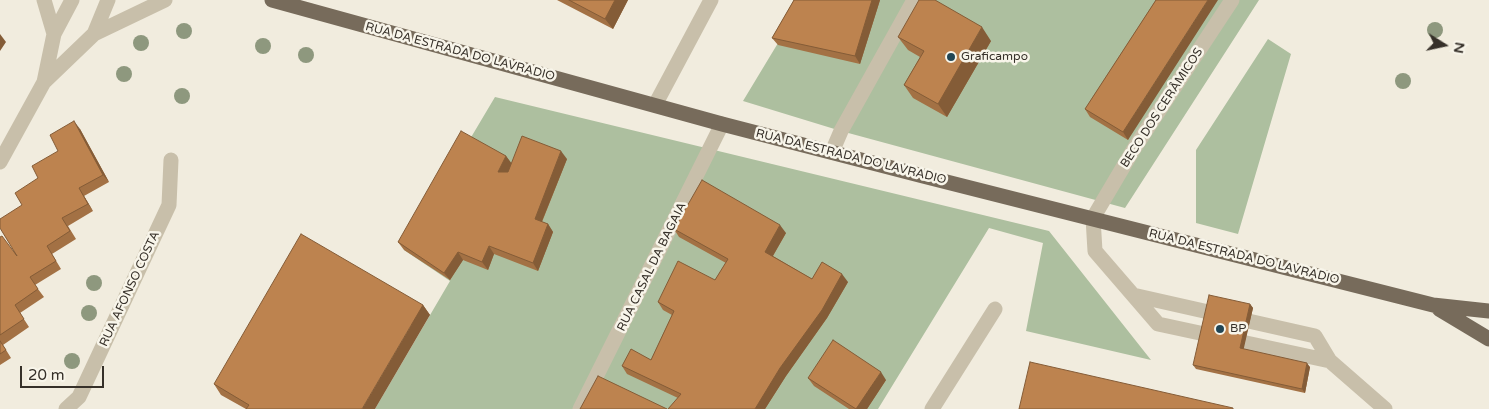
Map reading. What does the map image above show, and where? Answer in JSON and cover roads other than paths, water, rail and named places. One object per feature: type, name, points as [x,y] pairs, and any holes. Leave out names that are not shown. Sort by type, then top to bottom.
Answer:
[{"type":"main road","name":"RUA DA ESTRADA DO LAVRADIO","points":[[272,0],[722,124],[1433,305],[1489,312]]},
{"type":"main road","name":"RUA DA ESTRADA DO LAVRADIO","points":[[1433,305],[1489,339]]},
{"type":"street","points":[[44,0],[54,34]]},
{"type":"street","points":[[0,162],[44,82],[54,34],[72,0]]},
{"type":"street","points":[[94,34],[108,0]]},
{"type":"street","points":[[44,82],[94,34],[165,0]]},
{"type":"street","points":[[655,105],[711,0]]},
{"type":"street","points":[[832,152],[841,131],[914,0]]},
{"type":"street","name":"BECO DOS CERÂMICOS","points":[[1094,218],[1135,147],[1232,0]]},
{"type":"street","name":"RUA CASAL DA BAGAIA","points":[[580,409],[722,124]]},
{"type":"street","name":"RUA AFONSO COSTA","points":[[66,409],[78,398],[169,205],[171,160]]},
{"type":"street","points":[[1094,218],[1095,252],[1158,324],[1330,361]]},
{"type":"street","points":[[1133,295],[1315,336],[1330,361],[1385,409]]},
{"type":"street","points":[[932,409],[995,309]]},
{"type":"place","name":"Graficampo","points":[[951,57]]},
{"type":"place","name":"BP","points":[[1220,329]]}]
